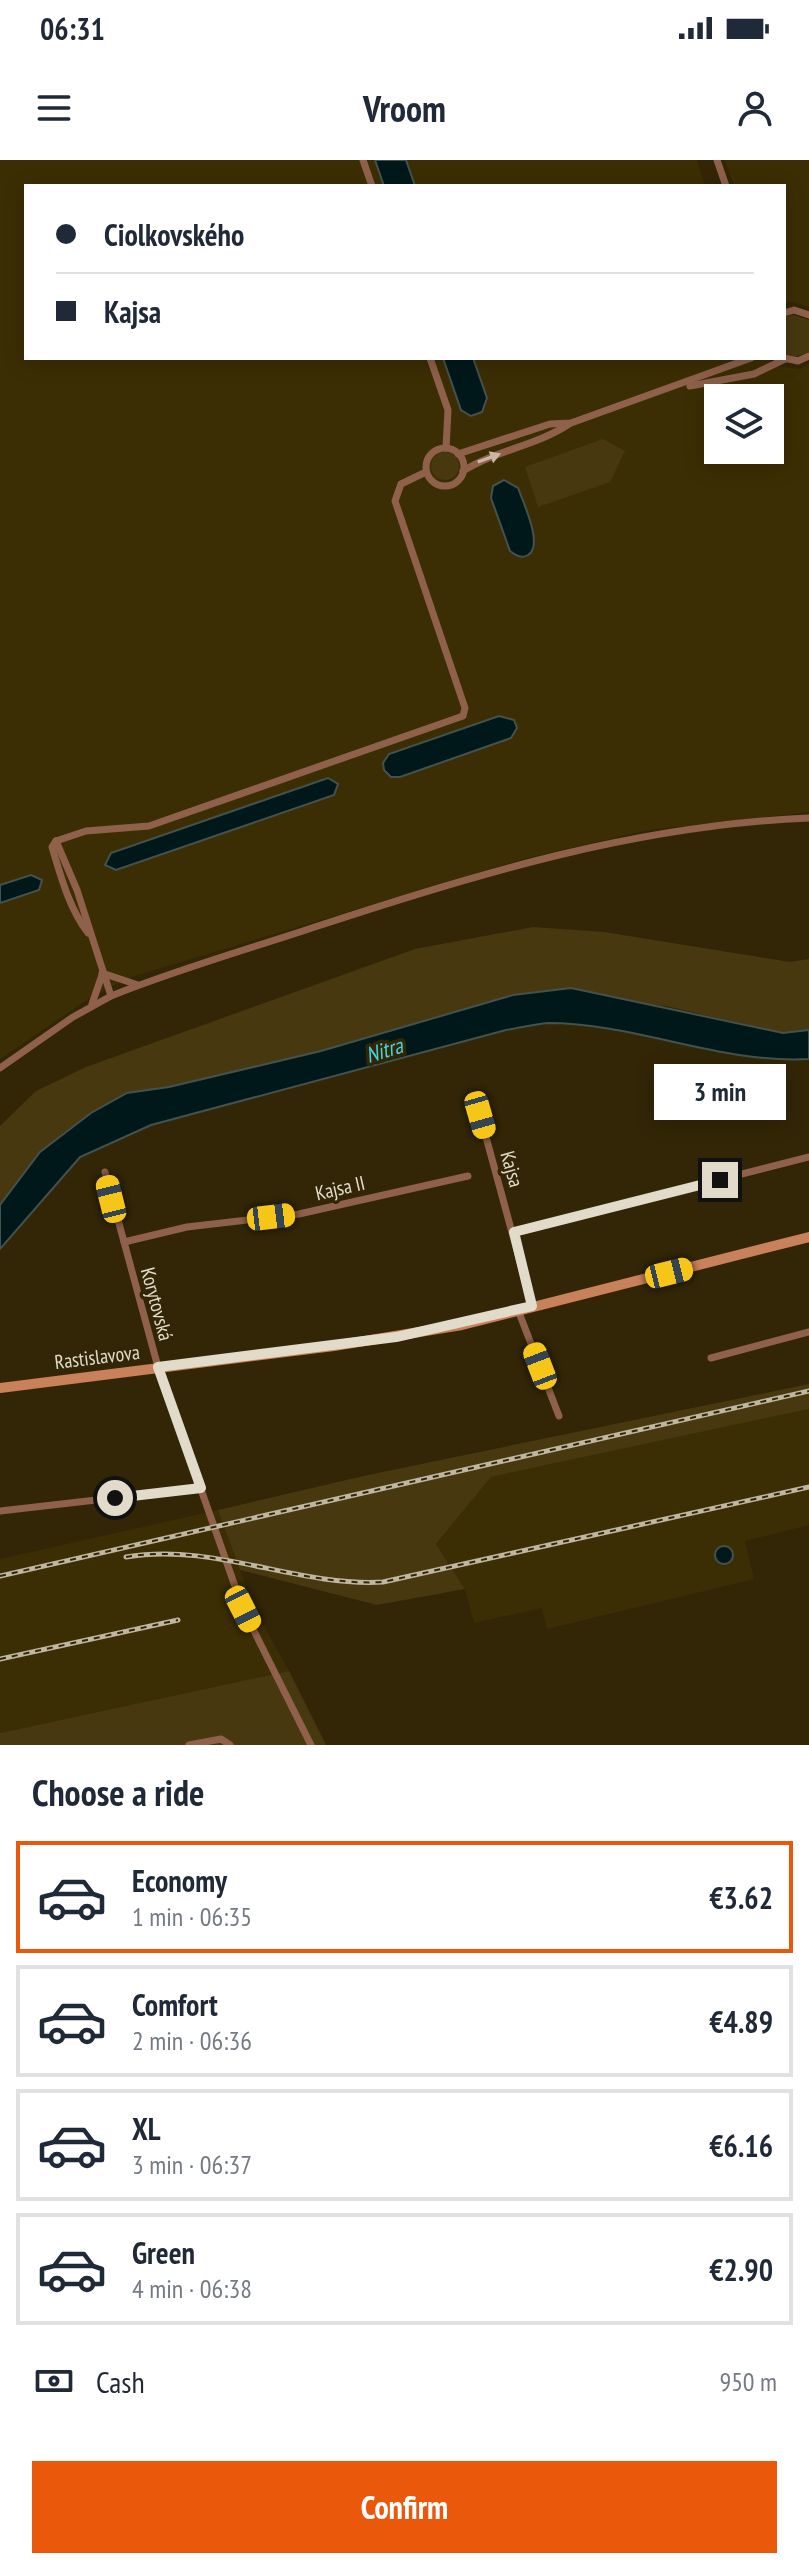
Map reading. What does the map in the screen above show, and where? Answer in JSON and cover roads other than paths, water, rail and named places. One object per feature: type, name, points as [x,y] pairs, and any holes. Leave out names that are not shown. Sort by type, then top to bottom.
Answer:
[{"type":"street","points":[[363,160],[371,184]]},
{"type":"street","points":[[717,160],[725,184]]},
{"type":"street","points":[[786,312],[794,310],[809,315]]},
{"type":"street","points":[[786,359],[798,361],[809,356]]},
{"type":"street","points":[[431,360],[448,410],[446,448]]},
{"type":"street","points":[[426,472],[437,484],[445,486],[459,479],[463,471],[478,461],[554,434],[571,423],[746,360]]},
{"type":"street","points":[[668,390],[754,374],[782,360]]},
{"type":"street","points":[[111,996],[85,914],[56,841],[86,831],[149,826],[463,716],[465,708],[395,501],[401,484],[426,472],[432,452],[446,448],[458,454],[550,424],[571,423]]},
{"type":"street","points":[[458,454],[463,471]]},
{"type":"street","points":[[0,1068],[91,1006],[138,985],[527,861],[669,832],[809,818]]},
{"type":"street","points":[[102,973],[138,985]]},
{"type":"street","points":[[91,1006],[101,987],[102,973]]},
{"type":"street","name":"Kajsa","points":[[480,1115],[532,1306]]},
{"type":"street","points":[[514,1232],[809,1157]]},
{"type":"street","name":"Korytovská","points":[[105,1172],[158,1367],[243,1609],[311,1745]]},
{"type":"street","name":"Kajsa II","points":[[124,1242],[187,1227],[299,1214],[468,1176]]},
{"type":"street","name":"Rastislavova","points":[[0,1388],[396,1337],[518,1310],[809,1237]]},
{"type":"street","points":[[518,1310],[559,1416]]},
{"type":"street","points":[[711,1358],[809,1332]]},
{"type":"street","points":[[0,1511],[201,1488]]},
{"type":"street","points":[[189,1745],[221,1739],[230,1745]]},
{"type":"water","points":[[375,160],[406,160],[414,184],[383,184]]},
{"type":"water","points":[[444,360],[474,360],[487,398],[482,412],[471,416],[461,410]]},
{"type":"water","points":[[504,480],[518,488],[531,523],[534,543],[525,556],[510,551],[491,498],[493,486]]},
{"type":"water","points":[[499,716],[514,720],[517,728],[511,738],[400,777],[391,777],[384,770],[383,763],[389,754]]},
{"type":"water","points":[[328,778],[338,784],[334,795],[116,870],[105,865],[111,853]]},
{"type":"water","points":[[31,875],[42,880],[39,890],[0,903],[0,885]]},
{"type":"water","name":"Nitra","points":[[571,988],[783,1033],[809,1030],[809,1059],[743,1055],[581,1025],[548,1023],[506,1030],[151,1125],[80,1157],[0,1249],[0,1205],[40,1152],[91,1113],[127,1093],[169,1087],[321,1051],[513,995]]},
{"type":"water","points":[[720,1546],[728,1546],[733,1555],[731,1562],[720,1564],[715,1559],[715,1551]]},
{"type":"railway","points":[[0,1576],[809,1391]]},
{"type":"railway","points":[[126,1557],[191,1555],[319,1578],[383,1582],[809,1487]]},
{"type":"railway","points":[[0,1659],[178,1620]]}]
